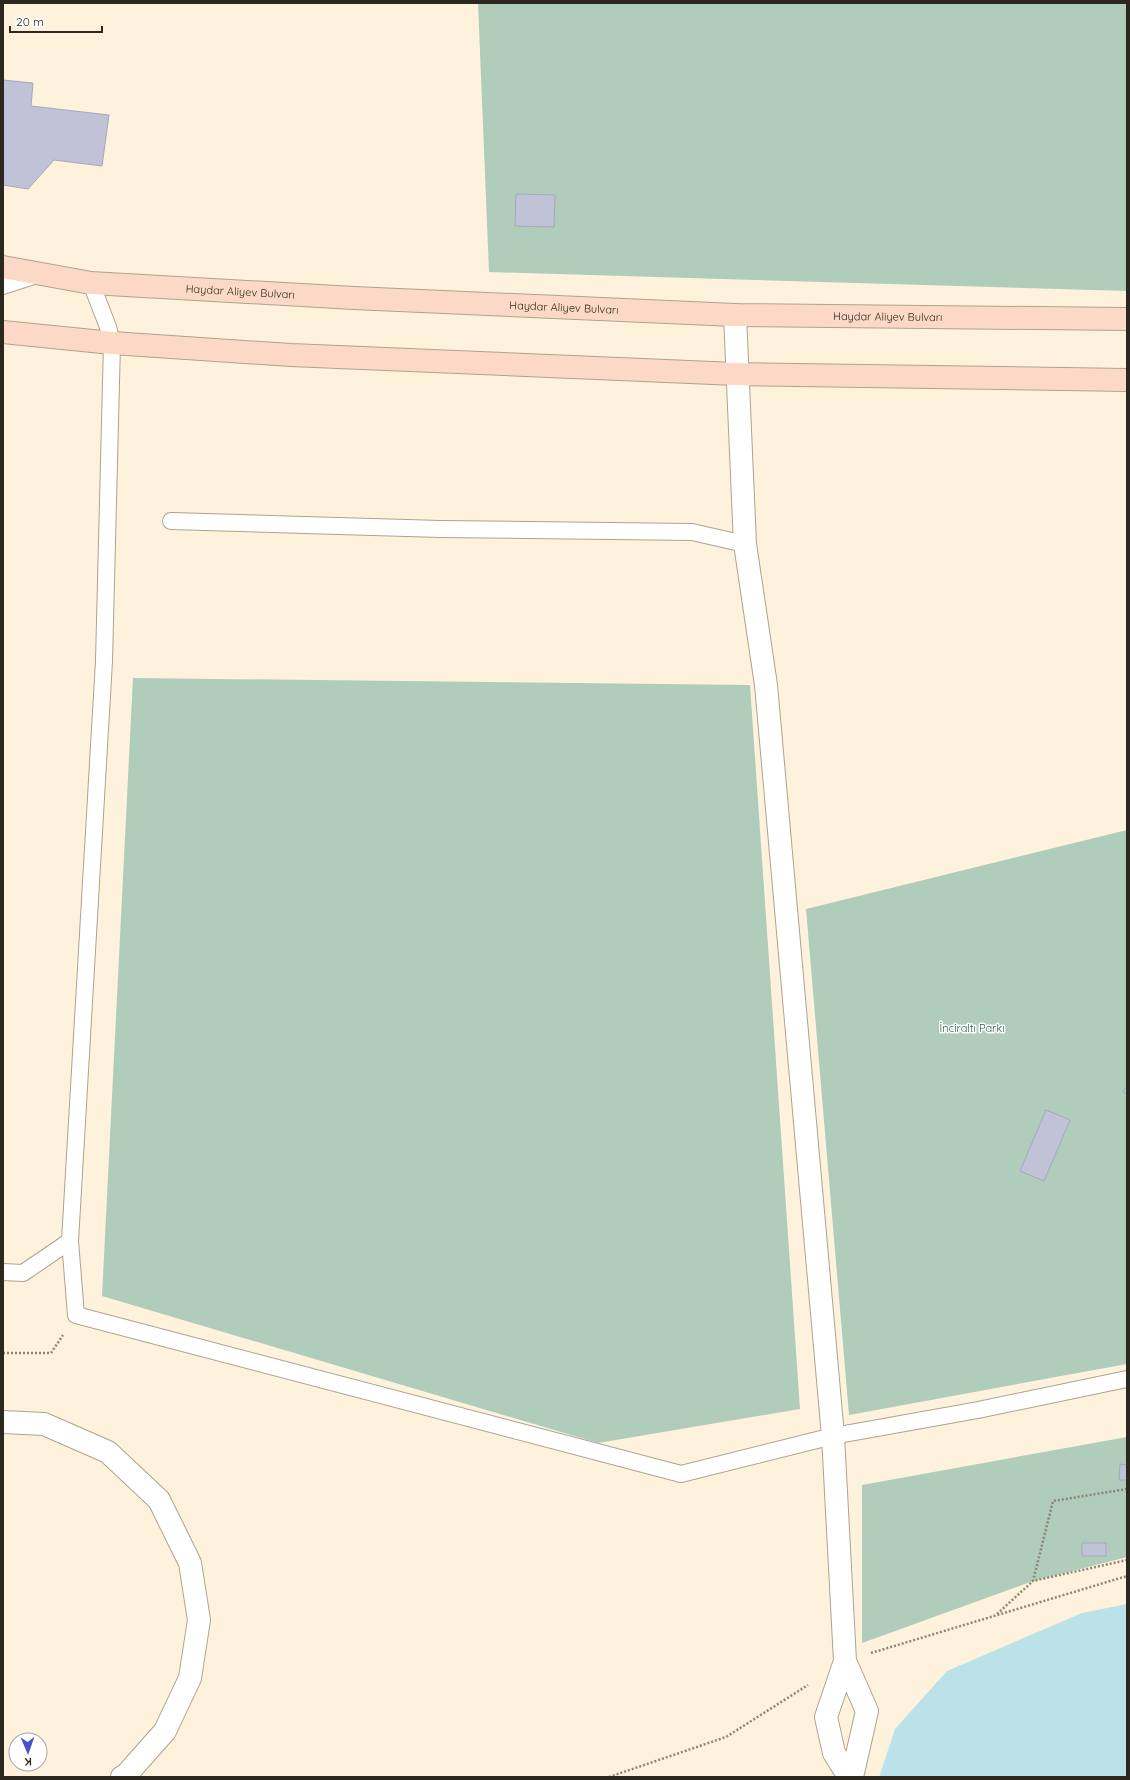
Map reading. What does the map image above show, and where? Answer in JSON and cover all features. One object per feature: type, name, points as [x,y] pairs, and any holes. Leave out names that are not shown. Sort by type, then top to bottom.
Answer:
[{"type":"main road","name":"Haydar Aliyev Bulvarı","points":[[3,268],[91,283],[354,298],[735,315],[1127,318]]},
{"type":"main road","points":[[3,332],[112,343],[291,355],[736,374],[1127,380]]},
{"type":"street","points":[[735,315],[736,374],[745,544],[766,686],[833,1436],[844,1661],[826,1717],[834,1753],[849,1777]]},
{"type":"street","points":[[3,1422],[44,1424],[108,1452],[159,1500],[190,1563],[199,1620],[190,1678],[165,1731],[126,1775],[122,1777]]},
{"type":"street","points":[[844,1661],[867,1711],[852,1777]]},
{"type":"lane","points":[[3,286],[41,274]]},
{"type":"lane","points":[[91,283],[108,327],[112,343],[104,661],[70,1241],[76,1315],[680,1474],[833,1436],[978,1410],[1127,1379]]},
{"type":"lane","points":[[171,521],[440,529],[692,532],[745,544]]},
{"type":"lane","points":[[3,1272],[23,1273],[70,1241]]},
{"type":"path","points":[[3,1353],[51,1353],[76,1315]]},
{"type":"path","points":[[1033,1580],[1053,1501],[1127,1490]]},
{"type":"path","points":[[996,1615],[1033,1580],[1127,1560]]},
{"type":"path","points":[[869,1654],[1127,1576]]},
{"type":"path","points":[[609,1777],[726,1737],[844,1661]]},
{"type":"green space","points":[[478,3],[1127,3],[1127,291],[489,272]]},
{"type":"green space","points":[[133,678],[750,685],[800,1409],[598,1443],[102,1296]]},
{"type":"green space","name":"İnciraltı Parkı","points":[[1127,830],[1127,1364],[849,1415],[806,909]]},
{"type":"green space","points":[[1127,1437],[1127,1557],[1033,1581],[862,1643],[862,1485]]},
{"type":"water","points":[[1127,1604],[1127,1777],[879,1777],[895,1729],[947,1671],[1082,1613]]},
{"type":"building","points":[[3,80],[33,83],[31,106],[109,115],[102,166],[54,160],[28,189],[3,185]]},
{"type":"building","points":[[516,194],[555,195],[554,227],[515,226]]},
{"type":"building","points":[[1127,1086],[1127,1094],[1123,1092]]},
{"type":"building","points":[[1046,1110],[1070,1120],[1044,1181],[1020,1171]]},
{"type":"building","points":[[1120,1464],[1127,1465],[1127,1480],[1119,1480]]},
{"type":"building","points":[[1082,1543],[1106,1543],[1106,1556],[1082,1556]]}]
